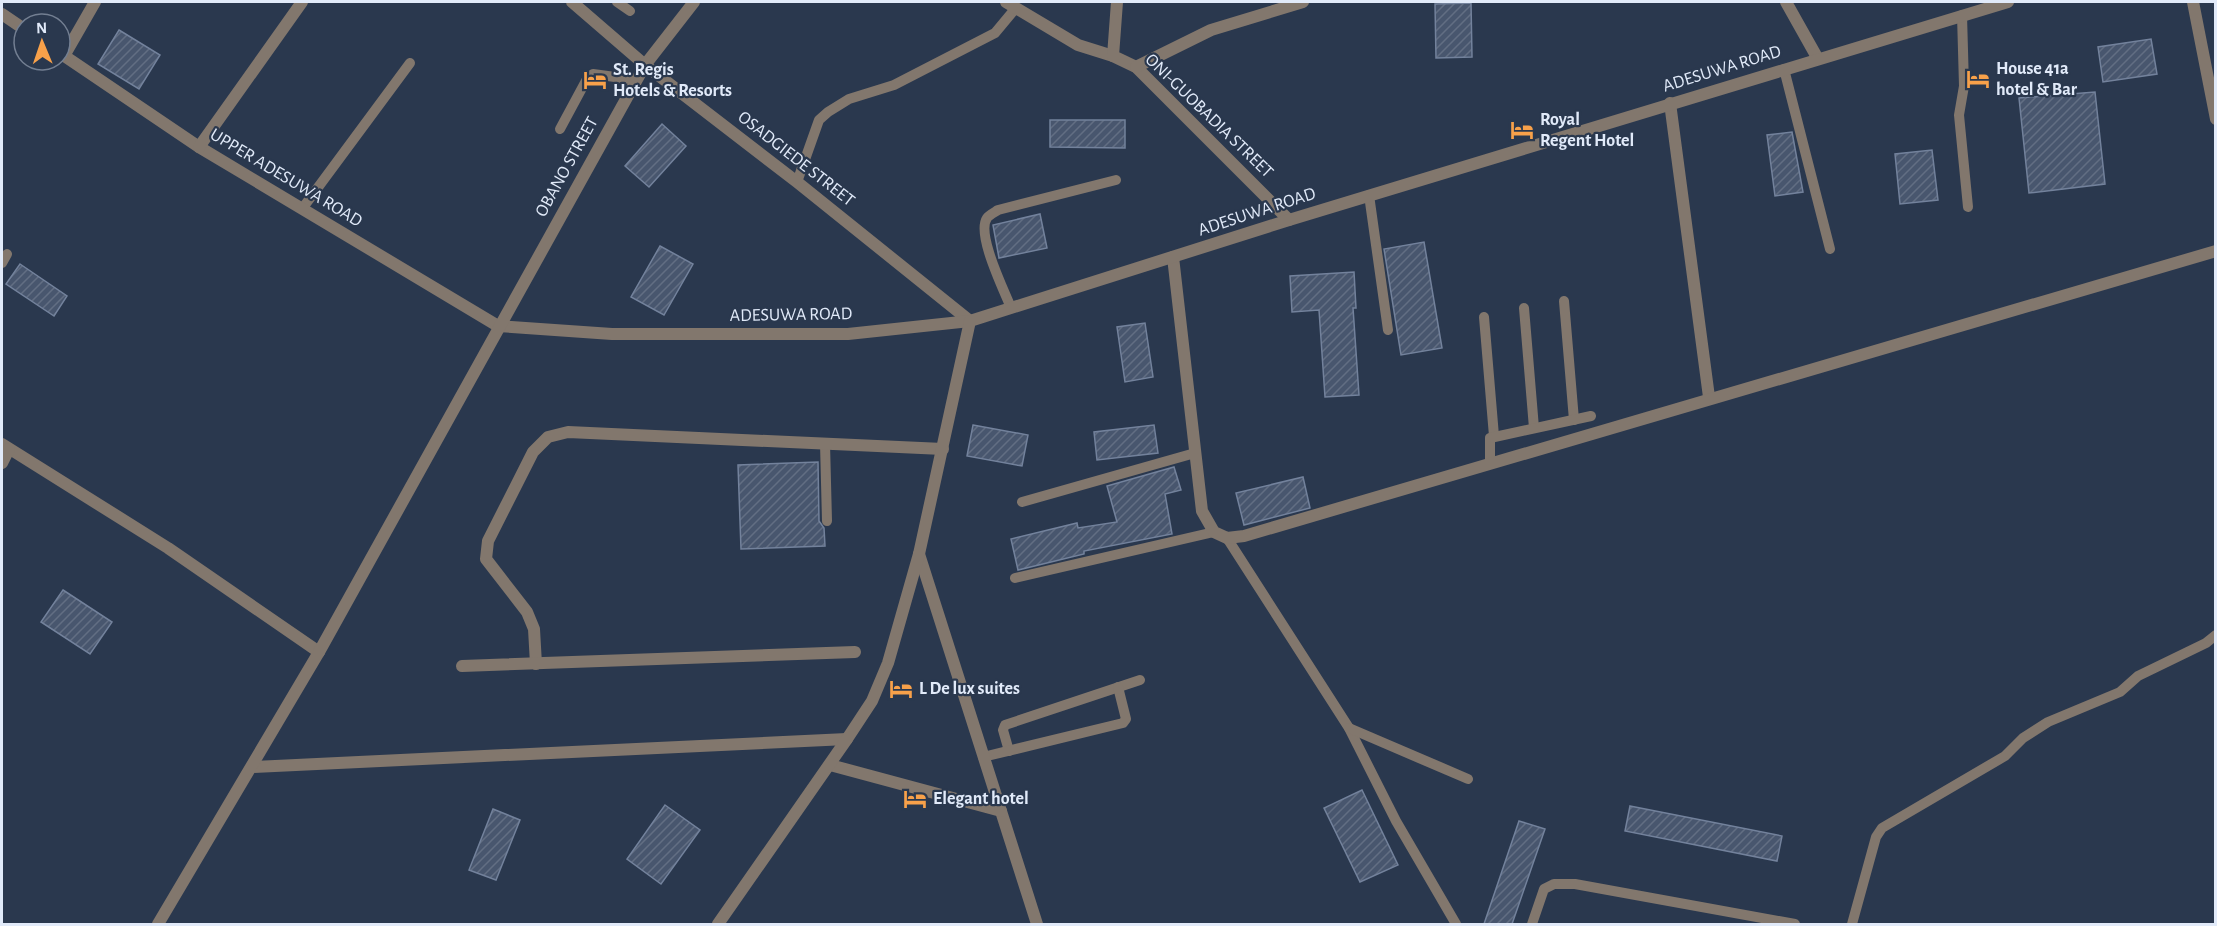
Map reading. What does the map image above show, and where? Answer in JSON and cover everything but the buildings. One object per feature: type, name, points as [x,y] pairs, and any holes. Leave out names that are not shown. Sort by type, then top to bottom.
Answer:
[{"type":"street","points":[[72,39],[95,2]]},
{"type":"street","points":[[199,147],[302,2]]},
{"type":"street","name":"OSADGIEDE STREET","points":[[572,2],[645,65],[797,182],[969,321]]},
{"type":"street","name":"OBANO STREET","points":[[158,924],[319,652],[636,80],[694,2]]},
{"type":"street","points":[[1113,56],[1117,2]]},
{"type":"street","points":[[1136,67],[1211,30],[1303,2]]},
{"type":"street","points":[[1786,2],[1818,58]]},
{"type":"street","name":"ADESUWA ROAD","points":[[498,326],[612,333],[837,334],[969,321],[1369,195],[2008,2]]},
{"type":"street","points":[[2193,2],[2216,119]]},
{"type":"street","name":"ONI-GUOBADIA STREET","points":[[1010,5],[1078,45],[1113,56],[1136,67],[1289,220]]},
{"type":"street","name":"UPPER ADESUWA ROAD","points":[[72,62],[199,147],[498,326]]},
{"type":"street","points":[[1671,104],[1709,397]]},
{"type":"street","points":[[1173,257],[1202,511],[1214,532],[1227,537],[1244,536],[1330,513],[1709,397],[2216,251]]},
{"type":"street","points":[[718,924],[830,765],[872,701],[888,663],[919,555],[969,321]]},
{"type":"street","points":[[536,664],[534,629],[527,612],[486,559],[488,541],[533,452],[548,437],[568,432],[943,449]]},
{"type":"street","points":[[2,463],[5,447],[168,548],[319,652]]},
{"type":"street","points":[[919,555],[1036,924]]},
{"type":"street","points":[[462,666],[855,652]]},
{"type":"street","points":[[252,767],[847,739]]},
{"type":"street","points":[[830,765],[1001,811]]},
{"type":"lane","points":[[617,2],[630,11]]},
{"type":"lane","points":[[797,182],[819,120],[828,112],[849,99],[894,85],[995,33],[1010,5]]},
{"type":"lane","points":[[1962,15],[1964,86],[1959,114],[1968,207]]},
{"type":"lane","points":[[302,209],[410,63]]},
{"type":"lane","points":[[1784,69],[1830,249]]},
{"type":"lane","points":[[560,129],[588,77],[593,74],[636,80]]},
{"type":"lane","points":[[1011,308],[986,241],[984,227],[987,218],[998,210],[1116,180]]},
{"type":"lane","points":[[1369,195],[1388,330]]},
{"type":"lane","points":[[1564,301],[1574,420]]},
{"type":"lane","points":[[1524,308],[1533,428]]},
{"type":"lane","points":[[1484,317],[1494,436]]},
{"type":"lane","points":[[1490,464],[1488,442],[1494,436],[1591,416]]},
{"type":"lane","points":[[825,443],[827,521]]},
{"type":"lane","points":[[1023,502],[1195,453]]},
{"type":"lane","points":[[1015,578],[1214,532]]},
{"type":"lane","points":[[1227,537],[1349,728],[1396,821],[1456,924]]},
{"type":"lane","points":[[1852,924],[1876,837],[1882,828],[2005,756],[2023,738],[2048,722],[2120,692],[2138,676],[2211,646],[2216,635]]},
{"type":"lane","points":[[1010,751],[1003,730],[1005,725],[1140,680]]},
{"type":"lane","points":[[983,757],[1123,723],[1126,713],[1118,687]]},
{"type":"lane","points":[[1349,728],[1468,779]]},
{"type":"lane","points":[[1532,924],[1544,889],[1554,884],[1795,924]]},
{"type":"place","name":"House 41a hotel & Bar","points":[[1978,79]]},
{"type":"place","name":"St. Regis Hotels & Resorts","points":[[595,80]]},
{"type":"place","name":"Royal Regent Hotel","points":[[1522,130]]},
{"type":"place","name":"L De lux suites","points":[[901,689]]},
{"type":"place","name":"Elegant hotel","points":[[915,799]]}]
